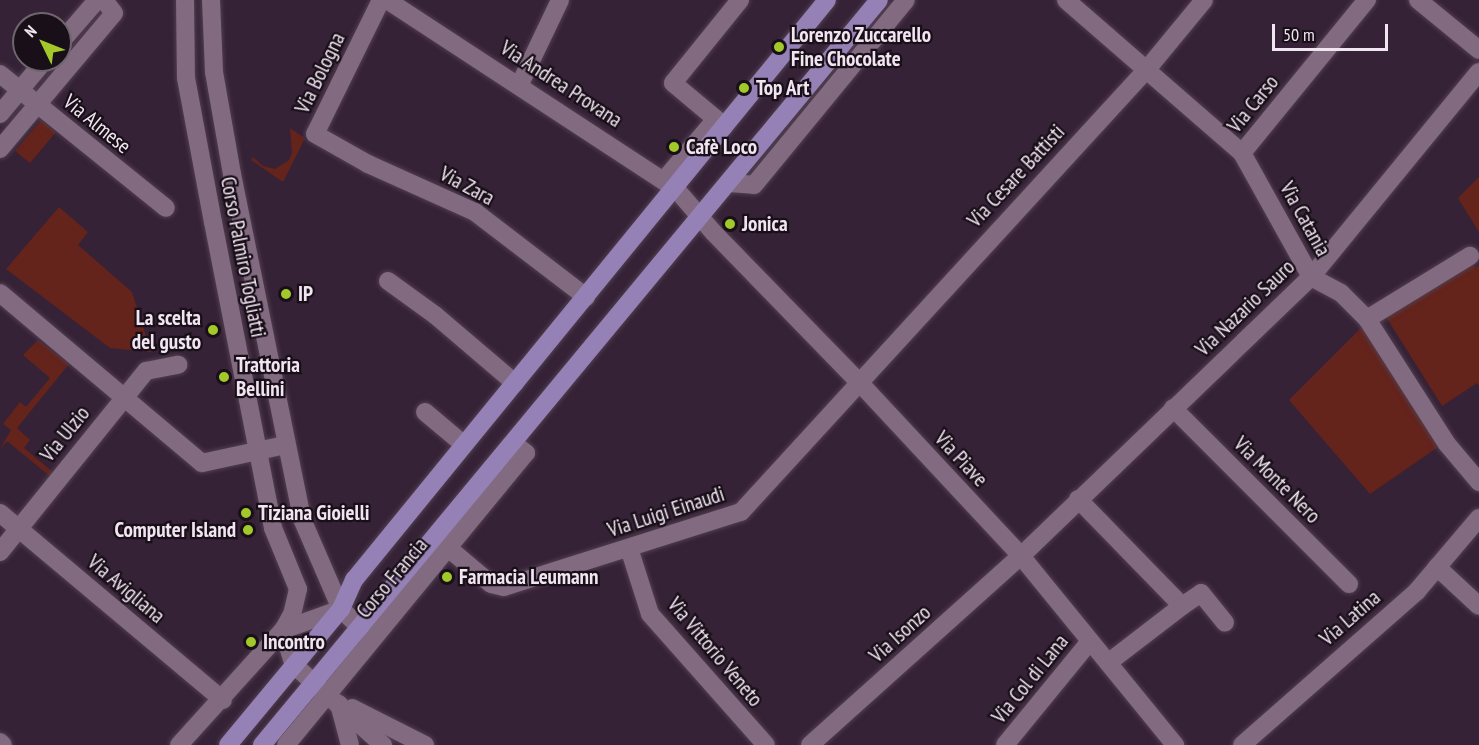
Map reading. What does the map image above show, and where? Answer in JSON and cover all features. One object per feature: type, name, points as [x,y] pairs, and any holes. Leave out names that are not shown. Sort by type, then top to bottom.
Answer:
[{"type":"main road","name":"Corso Francia","points":[[228,745],[340,609],[354,580],[586,297],[670,185],[720,123],[827,0]]},
{"type":"main road","name":"Corso Francia","points":[[262,745],[879,0]]},
{"type":"street","points":[[72,29],[97,0]]},
{"type":"street","points":[[0,149],[114,13],[104,0]]},
{"type":"street","name":"Corso Palmiro Togliatti","points":[[185,0],[186,78],[273,528],[297,589],[292,614],[283,630]]},
{"type":"street","name":"Corso Palmiro Togliatti","points":[[211,0],[214,72],[285,445],[302,519],[340,609],[361,628]]},
{"type":"street","name":"Via Bologna","points":[[315,134],[381,0]]},
{"type":"street","name":"Via Andrea Provana","points":[[387,0],[520,84],[670,185],[700,217]]},
{"type":"street","points":[[520,84],[560,0]]},
{"type":"street","points":[[720,123],[673,83],[740,0]]},
{"type":"street","points":[[728,183],[754,185],[906,0]]},
{"type":"street","name":"Via Catania","points":[[1066,0],[1148,68],[1155,79],[1242,153],[1311,277],[1341,293],[1367,319],[1447,444],[1479,482]]},
{"type":"street","name":"Via Cesare Battisti","points":[[858,381],[1148,68],[1204,0]]},
{"type":"street","name":"Via Carso","points":[[1242,153],[1367,0]]},
{"type":"street","points":[[1418,0],[1479,50]]},
{"type":"street","points":[[0,114],[35,72]]},
{"type":"street","name":"Via Nazario Sauro","points":[[1021,556],[1311,277],[1479,72]]},
{"type":"street","name":"Via Almese","points":[[0,74],[166,208]]},
{"type":"street","name":"Via Zara","points":[[315,134],[368,164],[475,212],[586,297]]},
{"type":"street","name":"Via Piave","points":[[700,217],[858,381],[1021,556],[1174,745]]},
{"type":"street","points":[[1367,319],[1470,256]]},
{"type":"street","points":[[388,281],[435,315],[515,383]]},
{"type":"street","points":[[0,293],[202,463],[285,445]]},
{"type":"street","name":"Via Ulzio","points":[[0,552],[146,371],[178,364]]},
{"type":"street","name":"Via Luigi Einaudi","points":[[447,547],[491,584],[504,587],[741,512],[858,381]]},
{"type":"street","name":"Via Monte Nero","points":[[1173,408],[1349,584]]},
{"type":"street","points":[[425,411],[464,444]]},
{"type":"street","name":"Corso Francia","points":[[286,745],[334,698],[447,547],[526,453],[513,443]]},
{"type":"street","points":[[1078,499],[1182,606]]},
{"type":"street","name":"Via Avigliana","points":[[0,513],[223,700]]},
{"type":"street","name":"Via Latina","points":[[1242,745],[1342,654],[1417,591],[1479,518]]},
{"type":"street","name":"Via Vittorio Veneto","points":[[629,548],[650,614],[766,745]]},
{"type":"street","name":"Via Isonzo","points":[[810,745],[1021,556]]},
{"type":"street","points":[[1437,567],[1479,606]]},
{"type":"street","points":[[1108,663],[1201,593],[1225,623]]},
{"type":"street","name":"Corso Francia","points":[[178,745],[223,700],[283,630],[340,609]]},
{"type":"street","points":[[283,630],[294,665],[334,698],[383,745]]},
{"type":"street","name":"Via Col di Lana","points":[[1005,745],[1090,641]]},
{"type":"street","points":[[334,698],[418,744]]},
{"type":"street","points":[[334,698],[350,745]]},
{"type":"shaded area","points":[[41,120],[56,132],[30,163],[15,151]]},
{"type":"shaded area","points":[[290,128],[305,138],[283,182],[251,160],[253,157],[263,166],[275,169],[289,160],[292,153]]},
{"type":"shaded area","points":[[1479,177],[1479,232],[1458,198]]},
{"type":"shaded area","points":[[59,207],[88,232],[78,245],[132,292],[151,352],[110,348],[6,269]]},
{"type":"shaded area","points":[[1472,263],[1475,268],[1479,265],[1479,386],[1477,383],[1442,406],[1386,317]]},
{"type":"shaded area","points":[[1363,326],[1441,445],[1370,494],[1289,400]]},
{"type":"shaded area","points":[[38,340],[69,364],[17,428],[30,440],[24,448],[54,473],[51,477],[7,441],[0,449],[11,430],[3,424],[20,402],[26,407],[50,378],[23,355]]},
{"type":"place","name":"Lorenzo Zuccarello Fine Chocolate","points":[[779,47]]},
{"type":"place","name":"Top Art","points":[[744,88]]},
{"type":"place","name":"Cafè Loco","points":[[674,147]]},
{"type":"place","name":"Jonica","points":[[730,224]]},
{"type":"place","name":"IP","points":[[286,294]]},
{"type":"place","name":"La scelta del gusto","points":[[213,330]]},
{"type":"place","name":"Trattoria Bellini","points":[[224,377]]},
{"type":"place","name":"Tiziana Gioielli","points":[[246,513]]},
{"type":"place","name":"Computer Island","points":[[248,530]]},
{"type":"place","name":"Farmacia Leumann","points":[[447,577]]},
{"type":"place","name":"Incontro","points":[[251,642]]}]
